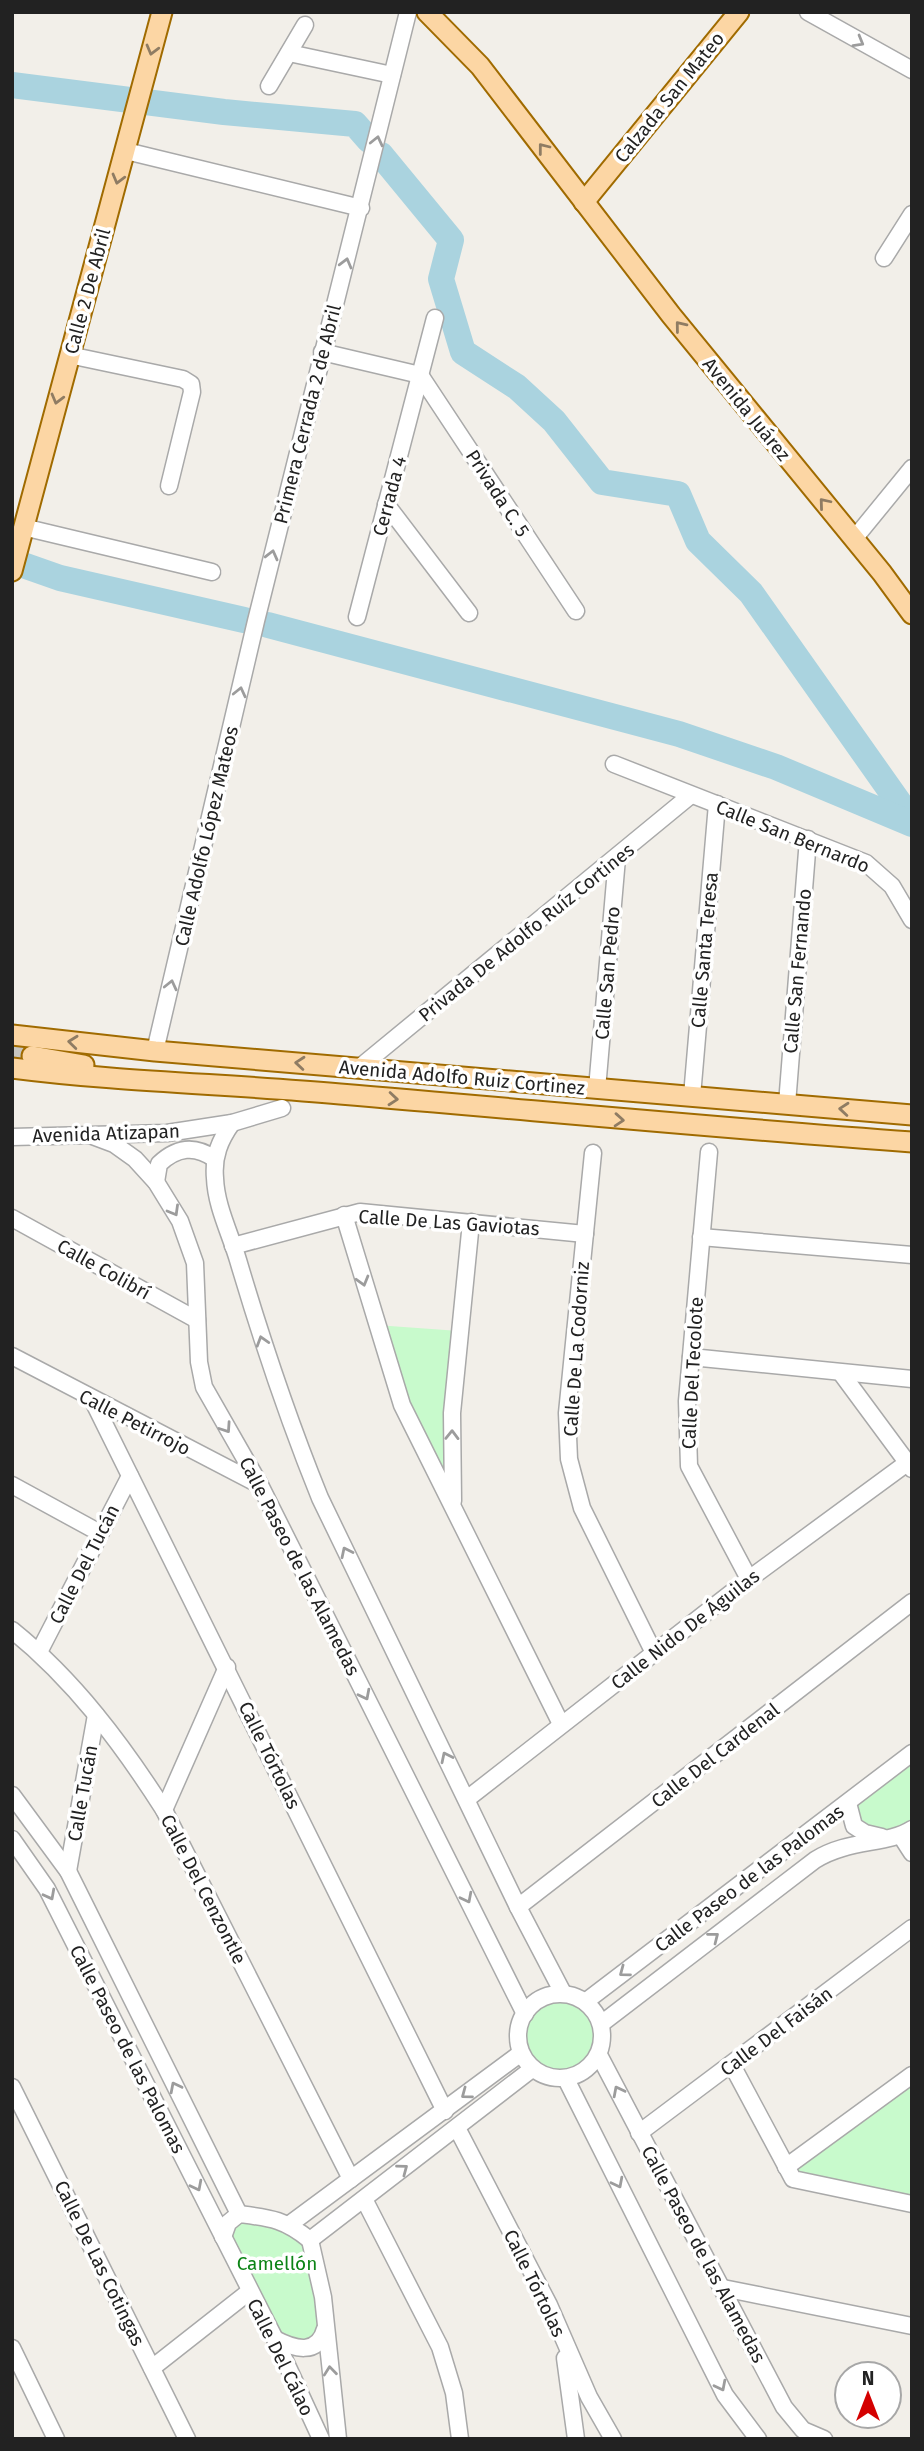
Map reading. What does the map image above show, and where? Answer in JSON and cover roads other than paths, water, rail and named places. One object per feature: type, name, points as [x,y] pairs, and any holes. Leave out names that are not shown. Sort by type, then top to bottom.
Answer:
[{"type":"main road","name":"Calle 2 De Abril","points":[[12,571],[20,517],[69,355],[162,12]]},
{"type":"main road","name":"Avenida Juárez","points":[[427,12],[480,66],[671,315],[912,614]]},
{"type":"main road","name":"Calzada San Mateo","points":[[584,202],[739,12]]},
{"type":"main road","name":"Calzada San Mateo","points":[[568,181],[600,181]]},
{"type":"main road","name":"Avenida Adolfo Ruiz Cortinez","points":[[12,1035],[155,1051],[912,1115]]},
{"type":"main road","points":[[32,1056],[178,1085]]},
{"type":"main road","name":"Avenida Adolfo Ruiz Cortinez","points":[[12,1068],[178,1085],[338,1093],[596,1118],[912,1142]]},
{"type":"street","name":"Primera Cerrada 2 de Abril","points":[[256,621],[408,12]]},
{"type":"street","points":[[808,12],[912,70]]},
{"type":"street","points":[[270,86],[305,25]]},
{"type":"street","points":[[289,53],[392,75]]},
{"type":"street","points":[[126,151],[361,208]]},
{"type":"street","points":[[884,258],[912,214]]},
{"type":"street","name":"Cerrada 4","points":[[357,617],[435,318]]},
{"type":"street","points":[[322,352],[420,375]]},
{"type":"street","points":[[69,355],[183,379],[191,384],[192,392],[169,486]]},
{"type":"street","name":"Privada C. 5","points":[[420,375],[576,611]]},
{"type":"street","points":[[854,539],[912,468]]},
{"type":"street","points":[[386,505],[469,613]]},
{"type":"street","points":[[20,517],[212,572]]},
{"type":"street","name":"Calle Adolfo López Mateos","points":[[155,1051],[256,621]]},
{"type":"street","name":"Calle San Bernardo","points":[[614,764],[866,863],[892,886],[912,920]]},
{"type":"street","name":"Privada De Adolfo Ruíz Cortines","points":[[359,1069],[691,794]]},
{"type":"street","name":"Calle Santa Teresa","points":[[692,1096],[717,804]]},
{"type":"street","name":"Calle San Fernando","points":[[787,1104],[808,839]]},
{"type":"street","name":"Calle San Pedro","points":[[597,1089],[617,858]]},
{"type":"street","name":"Avenida Atizapan","points":[[12,1137],[167,1133],[232,1123],[282,1108]]},
{"type":"street","points":[[232,1123],[220,1140],[215,1159],[219,1202],[274,1380],[320,1498],[518,1907],[564,1993]]},
{"type":"street","name":"Calle Paseo de las Alamedas","points":[[90,1135],[114,1144],[135,1159],[156,1182],[180,1221],[195,1263],[199,1362],[204,1387],[260,1485],[525,2014]]},
{"type":"street","points":[[156,1182],[159,1164],[180,1150],[192,1149],[215,1159]]},
{"type":"street","name":"Calle Del Tecolote","points":[[709,1152],[686,1431],[689,1466],[749,1579]]},
{"type":"street","name":"Calle De La Codorniz","points":[[593,1153],[567,1413],[569,1459],[582,1508],[654,1654]]},
{"type":"street","name":"Calle De Las Gaviotas","points":[[233,1246],[344,1215],[378,1213],[585,1234]]},
{"type":"street","points":[[344,1215],[402,1405],[561,1724]]},
{"type":"street","name":"Calle Colibrí","points":[[12,1218],[197,1320]]},
{"type":"street","points":[[453,1503],[453,1402],[471,1222]]},
{"type":"street","points":[[701,1237],[912,1255]]},
{"type":"street","name":"Calle Petirrojo","points":[[12,1356],[93,1401],[260,1485]]},
{"type":"street","points":[[691,1357],[912,1379]]},
{"type":"street","points":[[841,1373],[909,1466]]},
{"type":"street","name":"Calle Tórtolas","points":[[93,1401],[445,2111]]},
{"type":"street","name":"Calle Nido De Águilas","points":[[467,1799],[749,1579],[909,1466]]},
{"type":"street","name":"Calle Del Tucán","points":[[39,1652],[130,1476]]},
{"type":"street","points":[[12,1485],[100,1533]]},
{"type":"street","name":"Calle Del Cardenal","points":[[518,1907],[912,1602]]},
{"type":"street","name":"Calle Del Cenzontle","points":[[12,1630],[39,1652],[96,1715],[129,1756],[164,1810],[351,2179]]},
{"type":"street","points":[[164,1810],[227,1667]]},
{"type":"street","name":"Calle Tucán","points":[[68,1871],[96,1715]]},
{"type":"street","name":"Calle Paseo de las Palomas","points":[[585,2001],[912,1753]]},
{"type":"street","name":"Calle Paseo de las Palomas","points":[[12,1795],[68,1871],[239,2214]]},
{"type":"street","points":[[848,1803],[854,1826],[865,1833],[883,1837]]},
{"type":"street","points":[[906,1832],[912,1853]]},
{"type":"street","name":"Calle Paseo de las Palomas","points":[[601,2024],[814,1860],[839,1847],[906,1832]]},
{"type":"street","name":"Calle Paseo de las Palomas","points":[[12,1839],[47,1889],[223,2237]]},
{"type":"street","name":"Calle Del Faisán","points":[[639,2133],[912,1928]]},
{"type":"street","points":[[564,1993],[585,2001],[601,2024],[602,2045],[591,2066],[566,2079],[549,2078],[532,2069],[521,2053],[519,2026],[533,2003],[545,1996],[564,1993]]},
{"type":"street","points":[[290,2224],[521,2053]]},
{"type":"street","name":"Calle Paseo de las Alamedas","points":[[599,2055],[800,2435],[824,2439]]},
{"type":"street","points":[[732,2065],[793,2179],[912,2203]]},
{"type":"street","points":[[223,2237],[228,2223],[239,2214],[277,2219],[290,2224],[310,2240],[532,2069]]},
{"type":"street","points":[[786,2167],[912,2075]]},
{"type":"street","points":[[566,2079],[725,2395],[758,2439]]},
{"type":"street","name":"Calle De Las Cotingas","points":[[12,2087],[187,2439]]},
{"type":"street","name":"Calle Tórtolas","points":[[457,2128],[549,2305],[563,2342],[613,2439]]},
{"type":"street","points":[[364,2199],[440,2347],[454,2393],[460,2439]]},
{"type":"street","name":"Calle Del Cálao","points":[[223,2237],[275,2339],[321,2439]]},
{"type":"street","name":"Calle Del Cálao","points":[[310,2240],[317,2266],[326,2328],[338,2439]]},
{"type":"street","points":[[723,2288],[912,2326]]},
{"type":"street","points":[[152,2368],[250,2291]]},
{"type":"street","points":[[275,2339],[293,2348],[315,2346],[323,2338],[326,2328]]},
{"type":"street","points":[[563,2342],[576,2439]]},
{"type":"street","points":[[12,2348],[56,2439]]},
{"type":"waterway","points":[[12,85],[224,112],[355,124],[369,140]]},
{"type":"waterway","points":[[381,155],[451,240],[441,279],[463,352],[517,387],[554,421],[602,482],[678,494],[698,541],[751,593],[912,821]]},
{"type":"waterway","points":[[23,565],[60,578],[244,620]]},
{"type":"waterway","points":[[268,625],[679,734],[776,767],[912,824]]},
{"type":"tunnel","points":[[12,1053],[32,1056]]},
{"type":"park label","name":"Camellón","points":[[277,2263]]}]
